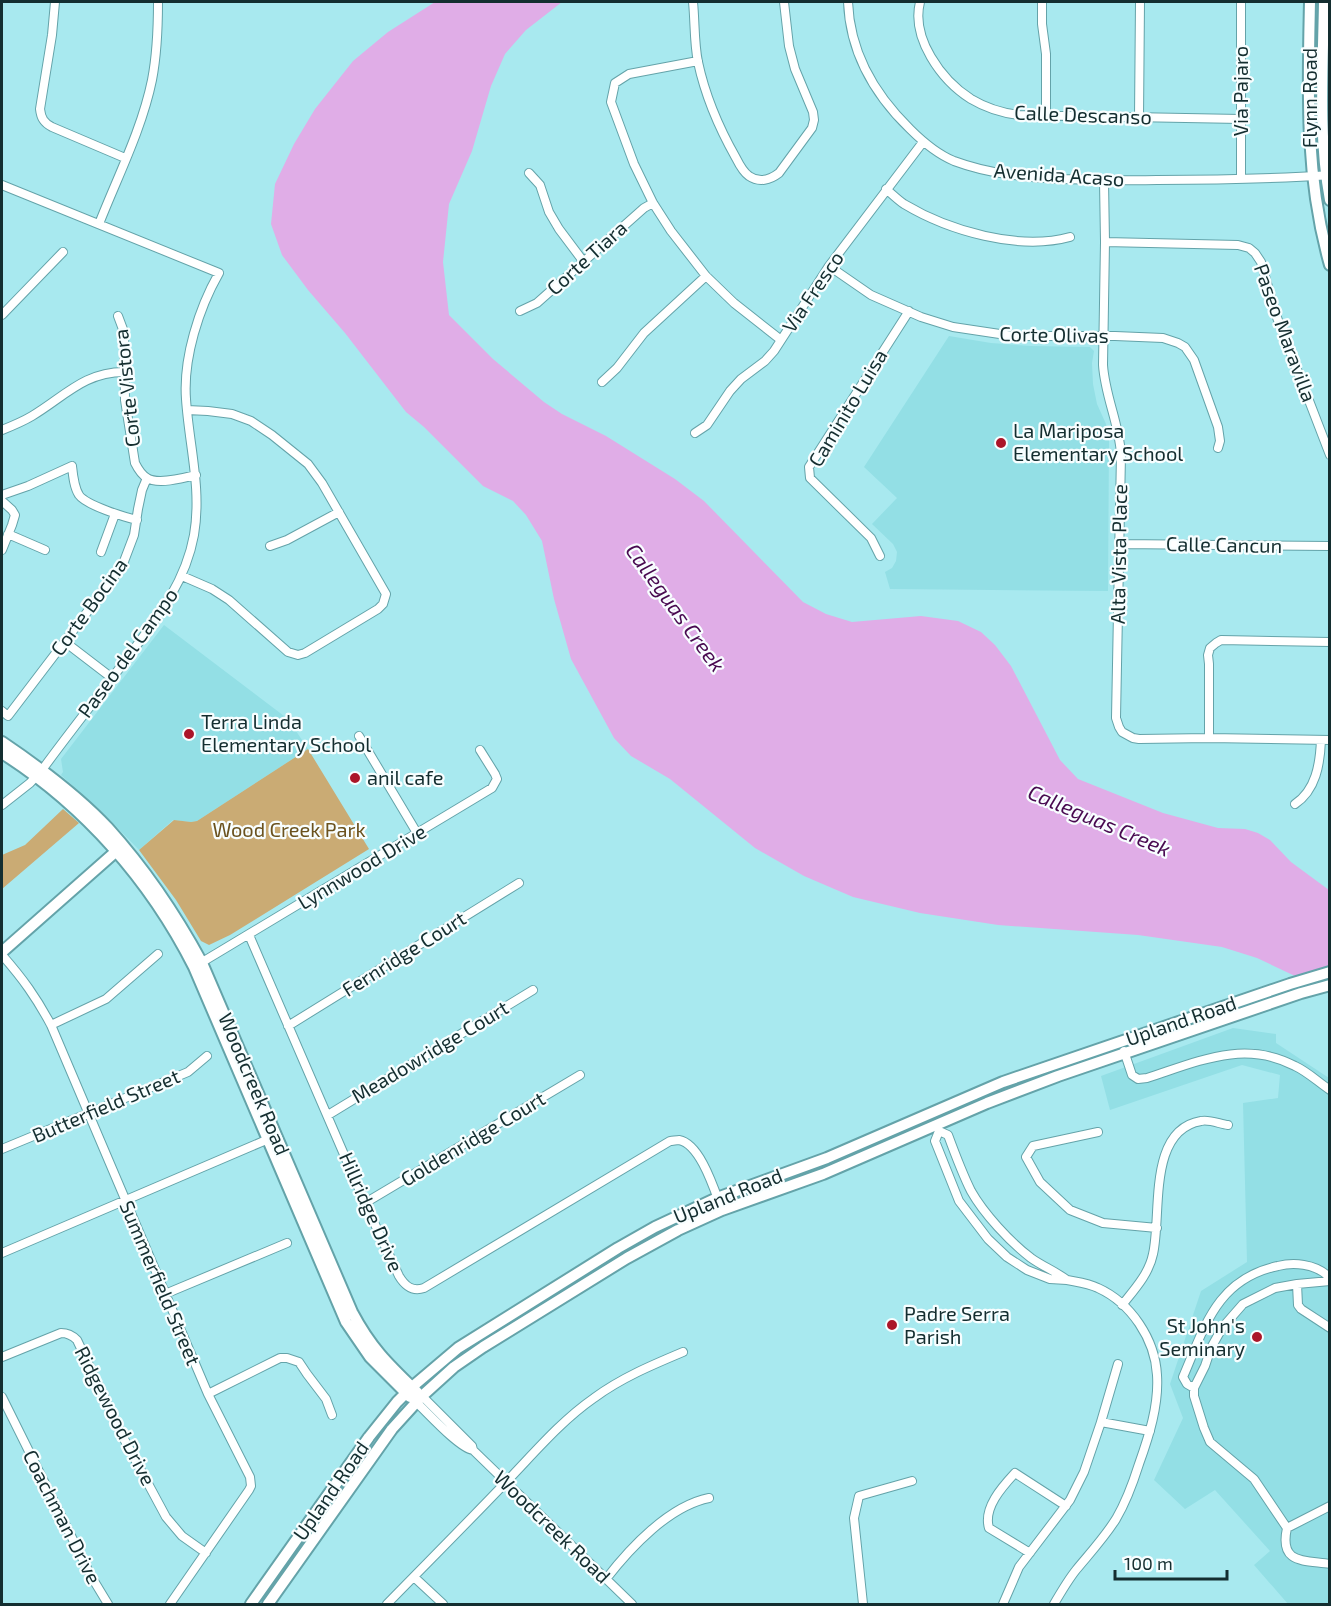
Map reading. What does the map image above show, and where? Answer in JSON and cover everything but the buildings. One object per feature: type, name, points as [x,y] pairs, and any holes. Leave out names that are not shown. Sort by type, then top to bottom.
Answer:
[{"type":"main road","name":"Flynn Road","points":[[1310,2],[1308,110],[1317,212],[1329,265]]},
{"type":"main road","name":"Flynn Road","points":[[1324,2],[1323,127],[1329,200]]},
{"type":"main road","name":"Woodcreek Road","points":[[2,742],[84,806],[173,912],[272,1138],[361,1329],[369,1342],[419,1399]]},
{"type":"main road","name":"Woodcreek Road","points":[[2,753],[39,773]]},
{"type":"main road","points":[[2,953],[120,848]]},
{"type":"main road","name":"Upland Road","points":[[251,1605],[382,1419],[409,1390],[451,1353],[618,1248],[655,1227],[717,1198],[828,1158],[1003,1082],[1329,972]]},
{"type":"main road","name":"Upland Road","points":[[268,1605],[392,1429],[419,1399],[454,1367],[508,1331],[653,1243],[722,1209],[823,1174],[1004,1096],[1329,984]]},
{"type":"street","points":[[54,2],[52,34],[40,115],[52,127],[125,158]]},
{"type":"street","points":[[2,185],[99,224],[143,114],[152,80],[157,40],[158,2]]},
{"type":"street","points":[[693,2],[698,61],[714,112],[724,138],[742,170],[758,180],[769,179],[779,173],[808,133],[814,120],[789,46],[784,2]]},
{"type":"street","name":"Avenida Acaso","points":[[848,2],[856,47],[864,68],[887,105],[923,142],[953,160],[980,170],[1025,177],[1104,181],[1241,180],[1328,175]]},
{"type":"street","name":"Calle Descanso","points":[[920,2],[918,12],[920,30],[940,70],[970,99],[997,111],[1046,116],[1241,119]]},
{"type":"street","points":[[1042,2],[1042,31],[1046,54],[1046,116]]},
{"type":"street","points":[[1139,117],[1140,2]]},
{"type":"street","name":"Via Pajaro","points":[[1241,2],[1241,180]]},
{"type":"street","points":[[698,61],[622,76],[615,83],[610,102],[634,164],[653,203],[671,231],[706,276],[734,303],[781,340]]},
{"type":"street","name":"Via Fresco","points":[[695,433],[707,425],[741,379],[765,361],[774,351],[829,266],[923,142]]},
{"type":"street","points":[[529,172],[540,185],[549,212],[559,229],[583,261]]},
{"type":"street","name":"Alta Vista Place","points":[[1104,181],[1104,379],[1120,444],[1116,718],[1119,727],[1128,735],[1139,739],[1209,738]]},
{"type":"street","points":[[886,189],[903,203],[927,216],[977,233],[1022,241],[1048,241],[1070,237]]},
{"type":"street","name":"Corte Tiara","points":[[520,311],[537,303],[644,208],[653,203]]},
{"type":"street","name":"Paseo del Campo","points":[[2,805],[39,773],[166,605],[182,576],[190,554],[196,520],[196,476],[185,396],[191,348],[199,316],[219,273],[99,224]]},
{"type":"street","name":"Paseo Maravilla","points":[[1105,242],[1238,244],[1255,253],[1261,262],[1276,315],[1329,455]]},
{"type":"street","points":[[2,315],[63,252]]},
{"type":"street","name":"Corte Olivas","points":[[829,266],[871,295],[921,317],[953,327],[991,334],[1038,337],[1163,338],[1178,343],[1185,347],[1194,360],[1218,427],[1220,441],[1218,448]]},
{"type":"street","points":[[602,382],[617,368],[644,333],[706,276]]},
{"type":"street","name":"Caminito Luisa","points":[[880,556],[871,538],[810,478],[809,467],[909,311]]},
{"type":"street","name":"Corte Vistora","points":[[118,316],[124,332],[125,400],[135,463],[139,471],[147,478]]},
{"type":"street","points":[[2,430],[33,415],[84,381],[99,374],[124,372]]},
{"type":"street","points":[[182,576],[212,589],[229,600],[288,652],[298,655],[378,609],[385,598],[384,589],[322,483],[308,464],[251,421],[232,414],[187,410]]},
{"type":"street","points":[[2,495],[72,466],[75,485],[82,499],[115,514],[137,520]]},
{"type":"street","points":[[147,478],[153,481],[165,481],[196,476]]},
{"type":"street","name":"Corte Bocina","points":[[2,711],[8,716],[123,564],[134,535],[142,490],[147,478]]},
{"type":"street","points":[[2,501],[15,515],[2,550]]},
{"type":"street","points":[[270,546],[287,540],[339,512]]},
{"type":"street","points":[[101,552],[115,514]]},
{"type":"street","points":[[8,534],[45,550]]},
{"type":"street","name":"Calle Cancun","points":[[1119,544],[1329,546]]},
{"type":"street","points":[[1295,804],[1303,799],[1312,787],[1325,740],[1209,738],[1208,655],[1210,648],[1216,643],[1227,640],[1329,642]]},
{"type":"street","points":[[64,642],[112,678]]},
{"type":"street","points":[[359,736],[417,833]]},
{"type":"street","name":"Lynnwood Drive","points":[[198,965],[492,788],[497,779],[480,750]]},
{"type":"street","name":"Fernridge Court","points":[[288,1026],[519,883]]},
{"type":"street","name":"Hillridge Drive","points":[[249,935],[365,1203],[404,1284],[410,1288],[419,1290],[670,1141],[678,1140],[692,1147],[704,1166],[722,1209]]},
{"type":"street","name":"Summerfield Street","points":[[2,953],[38,1000],[51,1025],[208,1394],[250,1477],[251,1486],[239,1507],[170,1605]]},
{"type":"street","points":[[51,1025],[106,999],[158,954]]},
{"type":"street","name":"Meadowridge Court","points":[[328,1115],[533,990]]},
{"type":"street","points":[[1121,1041],[1132,1075],[1138,1079],[1230,1053],[1258,1053],[1278,1058],[1295,1066],[1329,1090]]},
{"type":"street","name":"Butterfield Street","points":[[2,1149],[188,1072],[207,1056]]},
{"type":"street","name":"Goldenridge Court","points":[[365,1203],[580,1075]]},
{"type":"street","points":[[1122,1305],[1142,1280],[1153,1256],[1161,1166],[1171,1140],[1185,1126],[1203,1120],[1228,1125]]},
{"type":"street","points":[[1054,1605],[1076,1570],[1105,1537],[1131,1488],[1150,1431],[1156,1395],[1157,1375],[1153,1350],[1143,1331],[1117,1299],[1098,1288],[1081,1282],[1050,1279],[1027,1270],[1007,1257],[988,1239],[958,1201],[935,1141],[939,1131],[948,1135],[973,1194],[998,1227],[1034,1260],[1067,1280]]},
{"type":"street","points":[[1098,1132],[1033,1146],[1026,1157],[1040,1182],[1070,1210],[1103,1224],[1157,1228]]},
{"type":"street","points":[[2,1253],[272,1138]]},
{"type":"street","points":[[165,1294],[287,1243]]},
{"type":"street","points":[[1194,1388],[1186,1384],[1184,1377],[1206,1324],[1224,1296],[1235,1284],[1245,1277],[1291,1263],[1320,1269],[1327,1275],[1329,1281],[1275,1288],[1243,1304],[1222,1328],[1211,1348],[1194,1388],[1194,1396],[1210,1442],[1254,1479],[1287,1528],[1284,1541],[1289,1555],[1297,1560],[1329,1564]]},
{"type":"street","points":[[1297,1284],[1298,1305],[1329,1328]]},
{"type":"street","name":"Ridgewood Drive","points":[[2,1357],[61,1333],[74,1336],[124,1439],[166,1517],[182,1536],[206,1553]]},
{"type":"street","points":[[387,1605],[553,1434],[594,1398],[650,1365],[683,1352]]},
{"type":"street","points":[[208,1394],[280,1358],[288,1358],[300,1362],[326,1399],[332,1415]]},
{"type":"street","points":[[1003,1605],[1019,1567],[1066,1506],[1084,1472],[1118,1364]]},
{"type":"street","name":"Coachman Drive","points":[[2,1397],[91,1576],[108,1605]]},
{"type":"street","name":"Woodcreek Road","points":[[419,1399],[472,1446],[473,1450],[632,1605]]},
{"type":"street","points":[[1101,1422],[1150,1431]]},
{"type":"street","points":[[1030,1553],[989,1528],[987,1522],[989,1510],[1001,1488],[1015,1473],[1066,1506]]},
{"type":"street","points":[[863,1605],[854,1518],[858,1496],[912,1481]]},
{"type":"street","points":[[606,1580],[621,1561],[665,1519],[684,1506],[709,1498]]},
{"type":"street","points":[[1287,1528],[1329,1506]]},
{"type":"street","points":[[414,1577],[443,1605]]},
{"type":"shaded area","points":[[949,336],[991,343],[1090,347],[1094,351],[1093,384],[1109,440],[1108,591],[890,589],[885,572],[892,568],[897,552],[893,544],[872,524],[897,498],[864,467]]},
{"type":"shaded area","name":"Terra Linda Elementary School","points":[[164,625],[288,719],[308,749],[197,821],[173,820],[139,850],[61,775],[63,772],[61,759]]},
{"type":"shaded area","name":"St John's Seminary","points":[[1233,1028],[1276,1034],[1276,1043],[1329,1078],[1329,1604],[1288,1604],[1254,1565],[1270,1551],[1215,1490],[1185,1509],[1154,1480],[1183,1418],[1170,1384],[1201,1291],[1247,1262],[1243,1103],[1278,1098],[1280,1075],[1242,1065],[1110,1110],[1101,1076]]},
{"type":"green space","name":"Wood Creek Park","points":[[308,749],[369,849],[230,935],[209,945],[201,941],[176,900],[139,850],[174,820],[197,821]]},
{"type":"green space","points":[[63,809],[79,823],[2,889],[2,855],[25,845]]},
{"type":"water","name":"Calleguas Creek","points":[[435,2],[562,2],[526,30],[505,54],[491,86],[472,151],[449,204],[443,262],[449,315],[493,359],[544,402],[562,414],[606,436],[675,479],[704,501],[803,602],[826,614],[852,622],[921,616],[958,621],[981,632],[995,645],[1011,666],[1060,760],[1078,779],[1163,813],[1218,828],[1245,829],[1270,840],[1291,862],[1329,890],[1329,992],[1257,958],[1222,947],[1138,935],[998,925],[920,913],[853,897],[804,876],[755,848],[670,779],[631,756],[614,738],[571,659],[554,599],[542,541],[526,515],[513,501],[483,486],[406,412],[282,255],[271,224],[275,184],[294,144],[315,109],[353,61],[388,32]]},
{"type":"place","name":"La Mariposa Elementary School","points":[[1001,443]]},
{"type":"place","name":"Terra Linda Elementary School","points":[[189,734]]},
{"type":"place","name":"anil cafe","points":[[355,778]]},
{"type":"place","name":"Padre Serra Parish","points":[[892,1325]]},
{"type":"place","name":"St John's Seminary","points":[[1257,1337]]}]
